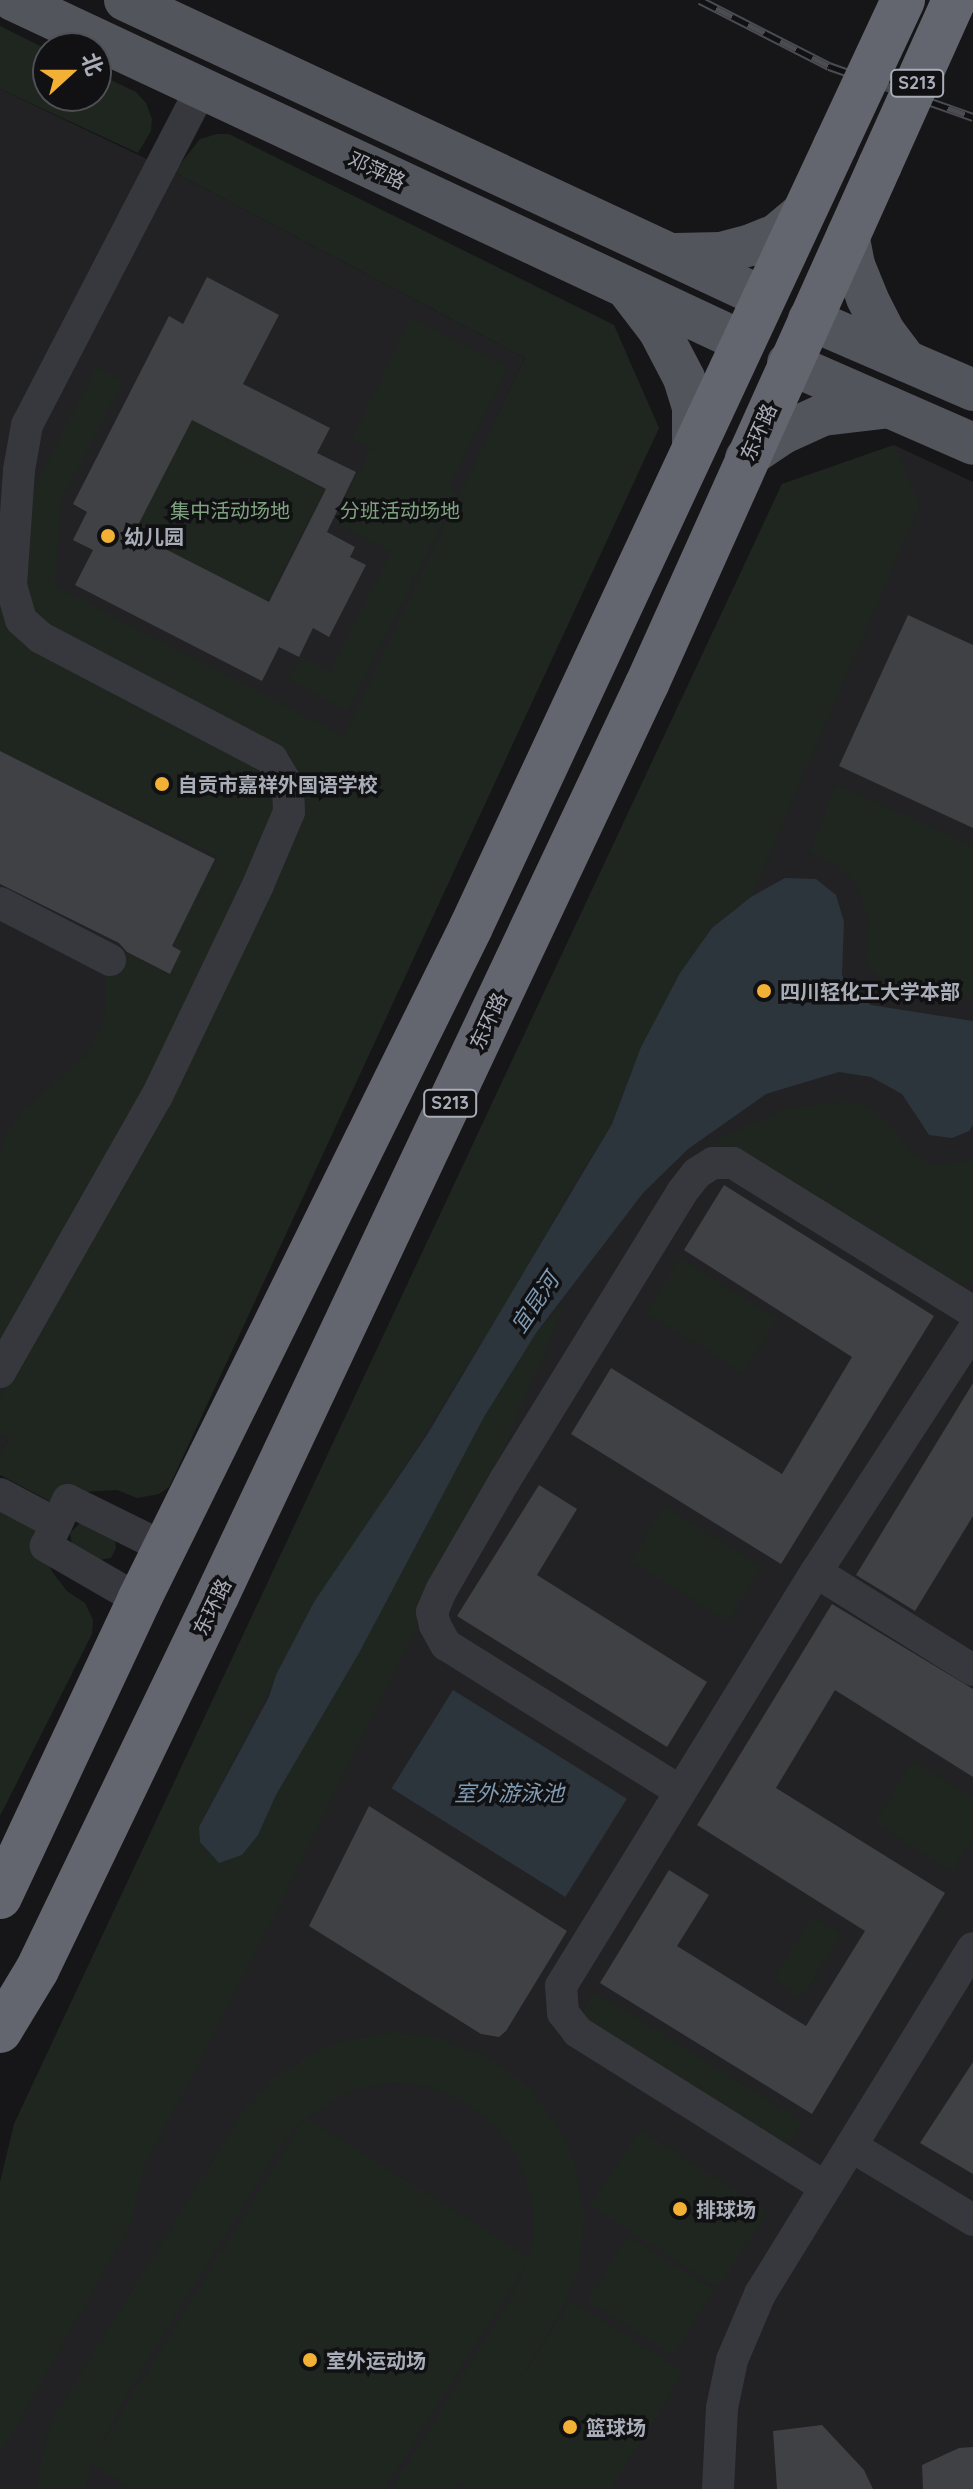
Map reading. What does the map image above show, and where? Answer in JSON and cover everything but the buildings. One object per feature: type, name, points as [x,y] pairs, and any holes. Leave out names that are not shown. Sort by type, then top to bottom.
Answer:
[{"type":"highway","name":"S213","points":[[0,1897],[139,1600],[471,927],[741,341],[903,0]]},
{"type":"highway","name":"东环路","points":[[0,2031],[37,1970],[224,1582],[647,684],[788,363],[954,0]]},
{"type":"main road","name":"邓萍路","points":[[13,0],[741,341]]},
{"type":"main road","points":[[125,0],[762,297]]},
{"type":"main road","points":[[672,254],[721,253],[751,245],[776,235],[803,212]]},
{"type":"main road","points":[[848,234],[854,265],[867,298],[885,333],[906,361]]},
{"type":"main road","points":[[626,287],[659,330],[684,378],[693,408],[693,445]]},
{"type":"main road","points":[[809,319],[973,390]]},
{"type":"main road","points":[[788,363],[973,444]]},
{"type":"main road","points":[[746,458],[783,433],[823,415],[889,407]]},
{"type":"street","points":[[0,1372],[157,1096],[281,834],[290,799],[284,776],[272,759],[257,749],[27,628],[15,607],[11,585],[9,465],[202,88]]},
{"type":"street","points":[[0,903],[110,960]]},
{"type":"street","points":[[680,1791],[446,1645],[432,1612],[505,1480],[682,1192],[697,1173],[713,1163],[733,1163],[973,1312]]},
{"type":"street","points":[[825,2187],[578,2032],[563,2013],[561,1986],[816,1572],[973,1330]]},
{"type":"street","points":[[0,1494],[57,1524]]},
{"type":"street","points":[[139,1600],[46,1546],[68,1500],[165,1548]]},
{"type":"street","points":[[816,1572],[973,1670]]},
{"type":"street","points":[[718,2489],[722,2408],[732,2360],[760,2294],[973,1948]]},
{"type":"street","points":[[851,2146],[973,2220]]},
{"type":"shaded area","name":"自贡市嘉祥外国语学校","points":[[0,89],[32,104],[32,112],[48,112],[174,172],[525,358],[49,1363],[0,1456]]},
{"type":"shaded area","name":"四川轻化工大学本部","points":[[894,445],[973,482],[973,2489],[0,2489],[0,2182],[782,484]]},
{"type":"green space","points":[[0,26],[32,42],[32,104],[0,89]]},
{"type":"green space","points":[[112,81],[136,92],[146,103],[152,119],[151,131],[138,153],[50,112],[112,112]]},
{"type":"green space","points":[[229,134],[614,325],[659,428],[169,1487],[159,1494],[137,1498],[117,1490],[81,1492],[57,1505],[0,1475],[0,1455],[9,1439],[0,1434],[0,1398],[167,1107],[299,830],[304,797],[36,616],[26,596],[32,493],[96,367],[123,381],[61,502],[55,586],[344,736],[525,358],[174,172],[200,139]]},
{"type":"green space","name":"分班活动场地","points":[[411,318],[508,367],[449,487],[457,494],[348,711],[288,680],[300,657],[330,672],[391,552],[333,522],[370,449],[375,451],[352,439]]},
{"type":"green space","name":"集中活动场地","points":[[192,419],[325,490],[265,603],[132,532]]},
{"type":"green space","points":[[894,445],[920,505],[751,897],[712,928],[680,973],[641,1047],[612,1124],[573,1185],[520,1281],[358,1540],[314,1602],[199,1827],[200,1842],[206,1853],[242,1855],[258,1835],[276,1795],[359,1653],[484,1417],[536,1333],[567,1301],[499,1458],[276,1913],[145,2166],[130,2226],[0,2455],[0,2182],[14,2124],[782,484]]},
{"type":"green space","points":[[0,603],[257,765],[272,782],[274,817],[140,1095],[0,1340],[0,1153],[8,1131],[22,1111],[89,1052],[106,1013],[105,972],[127,953],[170,975],[180,952],[172,946],[217,856],[0,752]]},
{"type":"green space","points":[[836,784],[973,846],[973,999],[903,986],[880,978],[866,964],[869,920],[855,882],[839,867],[810,852]]},
{"type":"green space","points":[[848,1101],[868,1107],[882,1117],[913,1153],[932,1165],[973,1160],[973,1279],[968,1283],[943,1281],[715,1140],[789,1108]]},
{"type":"green space","points":[[680,1258],[778,1319],[744,1373],[646,1312]]},
{"type":"green space","points":[[664,1506],[762,1567],[728,1621],[630,1560]]},
{"type":"green space","points":[[0,1511],[44,1533],[44,1556],[53,1573],[67,1591],[85,1603],[93,1620],[92,1634],[0,1816]]},
{"type":"green space","points":[[80,1523],[115,1539],[116,1548],[111,1558],[99,1560],[72,1545],[70,1533]]},
{"type":"green space","points":[[913,1761],[973,1797],[973,1840],[952,1872],[875,1822]]},
{"type":"green space","points":[[816,1919],[838,1932],[839,1939],[806,1992],[798,1997],[774,1977],[810,1920]]},
{"type":"green space","points":[[595,1992],[803,2122],[786,2149],[578,2019]]},
{"type":"green space","points":[[393,2032],[438,2037],[484,2056],[507,2070],[530,2089],[562,2133],[574,2162],[584,2216],[580,2264],[565,2304],[512,2393],[571,2301],[684,2372],[611,2489],[468,2489],[457,2482],[453,2489],[392,2489],[511,2298],[527,2263],[385,2489],[132,2489],[91,2464],[86,2489],[36,2489],[47,2433],[58,2410],[244,2110],[273,2079],[313,2053],[336,2043]],"holes":[[[394,2082],[426,2086],[461,2100],[493,2124],[507,2141],[518,2157],[532,2198],[534,2237],[529,2257],[306,2118],[352,2090]],[[303,2121],[92,2460],[128,2392],[285,2139]]]},
{"type":"green space","name":"排球场","points":[[640,2129],[767,2212],[718,2288],[590,2205]]},
{"type":"green space","name":"排球场","points":[[628,2236],[715,2290],[674,2355],[587,2301]]},
{"type":"water","name":"宜昆河","points":[[785,878],[816,879],[836,895],[844,922],[842,975],[852,990],[871,1005],[973,1021],[973,1125],[969,1131],[952,1138],[929,1135],[902,1094],[871,1077],[839,1072],[766,1094],[688,1149],[643,1193],[536,1333],[484,1417],[359,1653],[276,1795],[258,1835],[242,1855],[219,1863],[200,1842],[199,1827],[269,1697],[276,1675],[314,1602],[427,1435],[612,1124],[641,1047],[680,973],[712,928],[751,897]]},
{"type":"water","name":"室外游泳池","points":[[453,1690],[627,1799],[565,1897],[392,1788]]},
{"type":"railway","points":[[700,0],[829,66],[973,117]]},
{"type":"place","name":"幼儿园","points":[[108,536]]},
{"type":"place","name":"自贡市嘉祥外国语学校","points":[[162,784]]},
{"type":"place","name":"四川轻化工大学本部","points":[[764,991]]},
{"type":"place","name":"排球场","points":[[680,2209]]},
{"type":"place","name":"室外运动场","points":[[310,2360]]},
{"type":"place","name":"篮球场","points":[[570,2427]]}]
